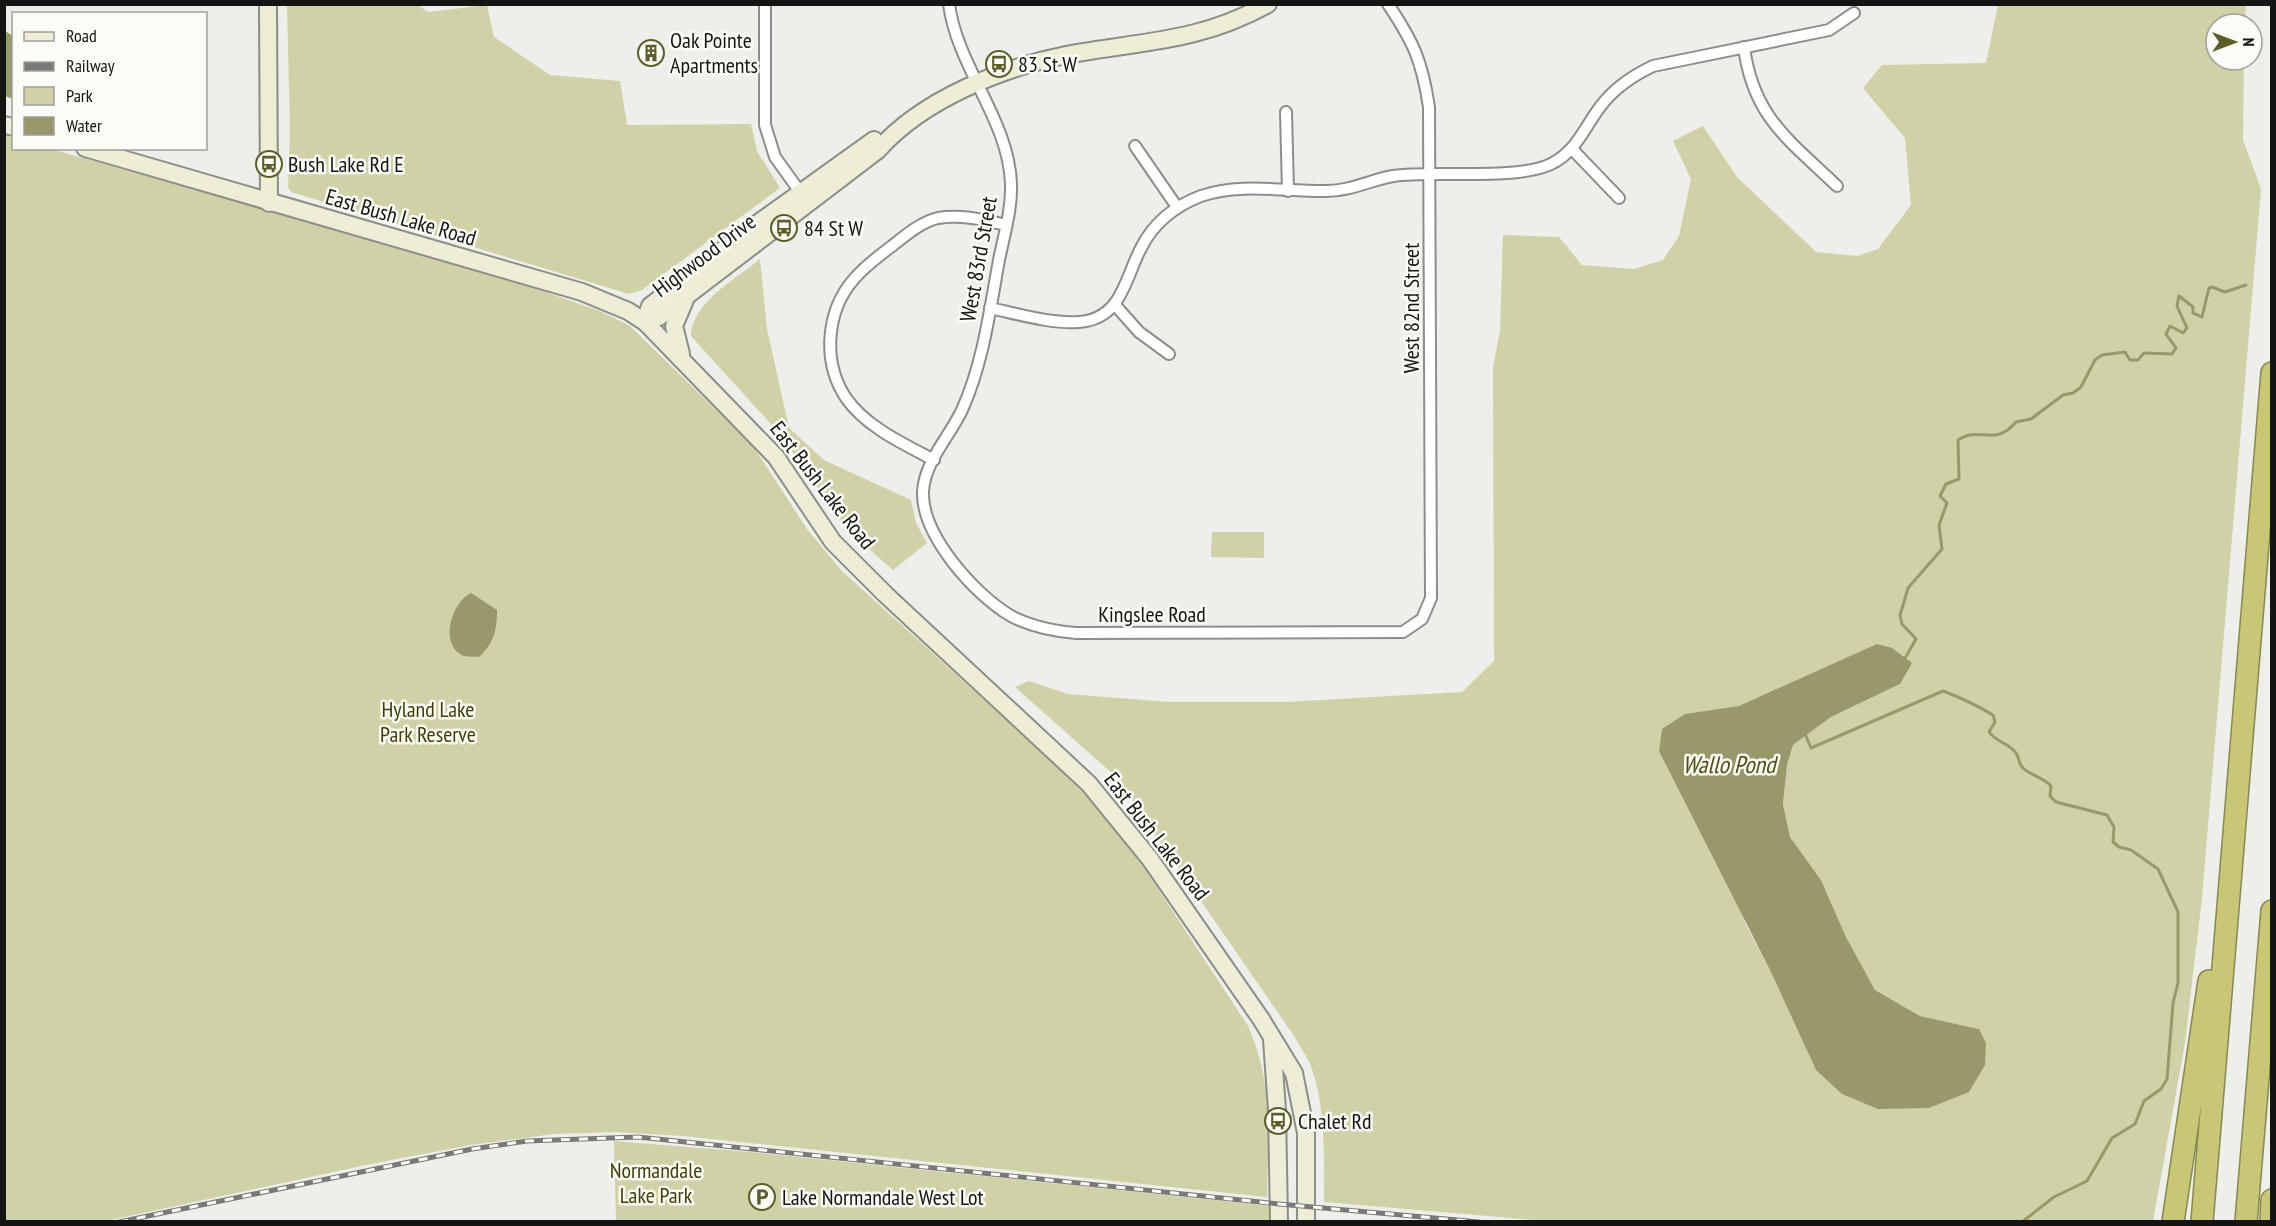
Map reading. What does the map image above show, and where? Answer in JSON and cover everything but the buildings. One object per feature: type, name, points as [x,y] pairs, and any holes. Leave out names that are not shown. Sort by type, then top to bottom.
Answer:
[{"type":"highway","points":[[2202,1221],[2271,373]]},
{"type":"highway","points":[[2173,1221],[2213,958],[2230,866]]},
{"type":"highway","points":[[2246,1221],[2271,911]]},
{"type":"highway","points":[[2263,1013],[2271,1060]]},
{"type":"highway","points":[[2271,1200],[2271,1221]]},
{"type":"street","points":[[268,4],[269,203]]},
{"type":"street","points":[[765,4],[765,125],[775,157],[804,198]]},
{"type":"street","name":"West 83rd Street","points":[[927,519],[923,490],[934,460],[962,410],[977,363],[1006,225],[1011,185],[1009,164],[959,41],[949,4]]},
{"type":"street","name":"Highwood Drive","points":[[645,322],[659,317],[688,295],[872,141],[894,131],[919,113],[977,84],[1064,56],[1179,39],[1215,28],[1268,4]]},
{"type":"street","name":"West 82nd Street","points":[[1388,4],[1412,39],[1424,70],[1429,107],[1431,598],[1422,619]]},
{"type":"street","points":[[990,308],[1065,322],[1095,319],[1115,305],[1152,230],[1177,207],[1222,190],[1345,190],[1391,177],[1533,170],[1550,164],[1572,149],[1599,108],[1632,76],[1653,66],[1675,60],[1829,30],[1854,13]]},
{"type":"street","points":[[1744,47],[1751,85],[1767,116],[1837,186]]},
{"type":"street","points":[[1286,112],[1288,190]]},
{"type":"street","points":[[1135,146],[1177,207]]},
{"type":"street","points":[[1572,149],[1619,198]]},
{"type":"street","name":"East Bush Lake Road","points":[[92,150],[582,292],[628,310],[645,322],[776,457],[833,542],[886,595],[1089,784],[1116,815],[1191,916],[1294,1073],[1304,1109],[1308,1158],[1306,1221]]},
{"type":"street","name":"Highwood Drive","points":[[645,322],[650,306],[804,198]]},
{"type":"street","points":[[934,460],[875,426],[846,397],[836,378],[831,358],[830,338],[834,317],[841,298],[853,280],[867,266],[922,225],[937,218],[954,217],[1006,225]]},
{"type":"street","points":[[683,361],[674,326],[679,309],[688,295]]},
{"type":"street","points":[[1115,305],[1139,332],[1169,354]]},
{"type":"street","name":"Kingslee Road","points":[[927,519],[940,547],[992,602],[1011,616],[1054,631],[1238,634],[1403,632],[1422,619]]},
{"type":"street","name":"East Bush Lake Road","points":[[1272,1040],[1277,1110],[1279,1221]]},
{"type":"green space","points":[[287,5],[418,5],[428,12],[487,5],[494,37],[550,75],[620,81],[627,125],[751,124],[757,151],[780,188],[642,290],[629,294],[291,192],[288,187],[290,131]]},
{"type":"green space","points":[[1998,5],[2246,5],[2246,12],[2204,12],[2204,72],[2244,72],[2243,140],[2261,189],[2202,898],[2185,1043],[2153,1221],[1557,1222],[1324,1202],[1320,1101],[1312,1069],[1304,1052],[1114,775],[1015,687],[1029,681],[1068,694],[1169,702],[1285,702],[1462,692],[1494,661],[1493,367],[1500,331],[1503,235],[1559,237],[1582,265],[1634,269],[1663,260],[1679,236],[1691,179],[1673,141],[1703,126],[1737,177],[1816,252],[1857,256],[1878,249],[1911,205],[1905,138],[1863,88],[1882,65],[1986,63]],"holes":[[[1900,684],[1831,717],[1793,745],[1787,765],[1783,804],[1790,837],[1821,880],[1846,937],[1875,990],[1920,1016],[1979,1029],[1816,1070],[1769,968],[1745,923],[1685,714]]]},
{"type":"green space","name":"Hyland Lake Park Reserve","points":[[5,135],[12,138],[12,150],[55,150],[502,277],[600,311],[630,326],[753,446],[807,529],[842,571],[1066,774],[1124,837],[1248,1026],[1266,1089],[1268,1110],[1267,1197],[682,1136],[616,1132],[554,1134],[471,1145],[106,1221],[5,1221]]},
{"type":"green space","points":[[760,259],[767,329],[789,428],[824,460],[911,500],[916,523],[927,543],[893,570],[855,537],[833,510],[779,433],[691,336],[693,324],[707,302]]},
{"type":"green space","points":[[1212,532],[1264,532],[1264,558],[1211,557]]},
{"type":"green space","name":"Normandale Lake Park","points":[[614,1141],[750,1152],[1273,1206],[1273,1221],[616,1221]]},
{"type":"water","points":[[5,31],[12,35],[12,99],[5,96]]},
{"type":"water","points":[[471,593],[497,610],[494,636],[479,657],[462,655],[454,648],[451,640],[451,622],[454,613],[458,604]]},
{"type":"water","name":"Wallo Pond","points":[[1877,644],[1892,648],[1912,663],[1900,684],[1831,717],[1793,745],[1787,765],[1783,804],[1790,837],[1821,880],[1846,937],[1875,990],[1920,1016],[1979,1029],[1986,1043],[1985,1065],[1969,1092],[1929,1108],[1878,1109],[1842,1094],[1816,1070],[1769,968],[1659,751],[1662,729],[1685,714],[1739,706]]},
{"type":"waterway","points":[[1904,660],[1916,639],[1902,624],[1900,615],[1908,588],[1942,549],[1939,525],[1947,503],[1940,496],[1946,484],[1959,479],[1958,440],[1973,435],[2001,434],[2016,422],[2031,419],[2063,395],[2073,393],[2081,387],[2095,360],[2102,355],[2125,352],[2130,360],[2138,360],[2144,353],[2172,354],[2176,348],[2166,334],[2170,326],[2183,333],[2187,328],[2177,306],[2179,296],[2193,307],[2193,313],[2202,317],[2209,288],[2225,292],[2246,285]]},
{"type":"waterway","points":[[1805,734],[1811,748],[1943,691],[1968,702],[1993,715],[1995,722],[1989,732],[2013,750],[2025,770],[2051,786],[2050,796],[2056,802],[2107,815],[2114,827],[2113,842],[2119,847],[2131,850],[2158,869],[2178,912],[2178,983],[2173,1003],[2167,1079],[2161,1089],[2144,1101],[2135,1124],[2112,1138],[2087,1181],[2054,1197],[2022,1222]]},
{"type":"railway","points":[[119,1222],[472,1149],[527,1141],[638,1137],[1279,1204],[1479,1222]]},
{"type":"place","name":"Oak Pointe Apartments","points":[[651,53]]},
{"type":"place","name":"83 St W","points":[[999,64]]},
{"type":"place","name":"Bush Lake Rd E","points":[[269,164]]},
{"type":"place","name":"84 St W","points":[[784,228]]},
{"type":"place","name":"Chalet Rd","points":[[1278,1121]]},
{"type":"place","name":"Lake Normandale West Lot","points":[[762,1197]]}]
